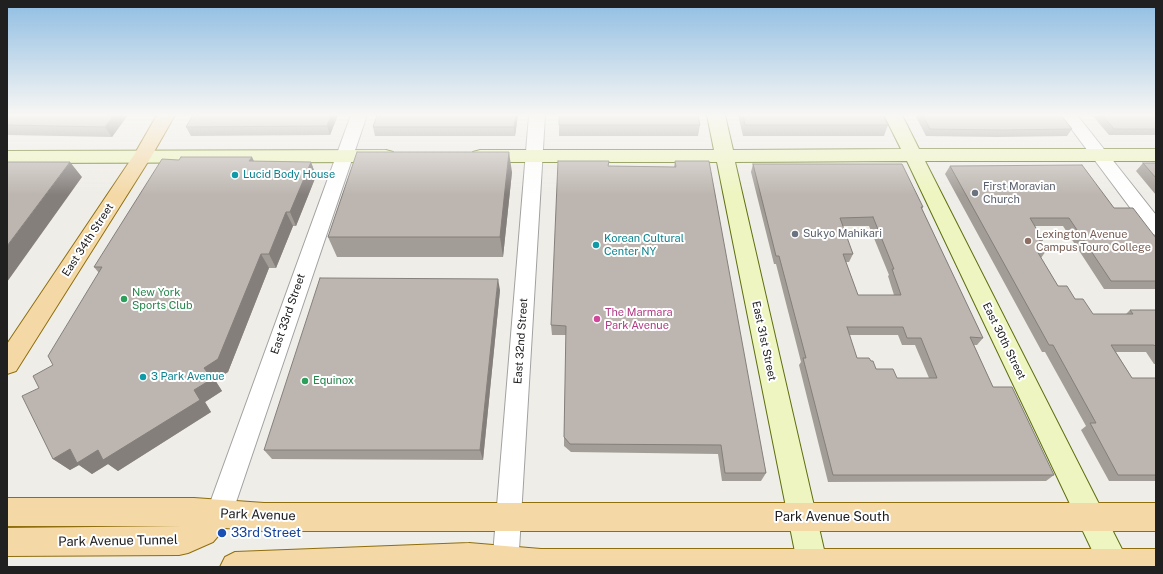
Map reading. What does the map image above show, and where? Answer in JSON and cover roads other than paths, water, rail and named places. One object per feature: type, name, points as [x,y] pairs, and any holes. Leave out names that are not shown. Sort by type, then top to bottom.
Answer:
[{"type":"main road","name":"East 34th Street","points":[[7,364],[151,142]]},
{"type":"main road","name":"East 31st Street","points":[[722,142],[813,565]]},
{"type":"main road","name":"East 30th Street","points":[[906,142],[1115,565]]},
{"type":"main road","points":[[464,156],[1156,155]]},
{"type":"main road","points":[[7,157],[401,156]]},
{"type":"main road","name":"Park Avenue","points":[[7,512],[186,512],[264,517],[509,516]]},
{"type":"main road","name":"Park Avenue Tunnel","points":[[7,542],[179,540],[196,536],[203,532],[219,514]]},
{"type":"main road","name":"Park Avenue South","points":[[509,516],[1156,517]]},
{"type":"main road","points":[[235,567],[448,558],[469,558],[505,564],[1156,564]]},
{"type":"street","name":"East 33rd Street","points":[[219,514],[350,142]]},
{"type":"street","name":"East 32nd Street","points":[[505,564],[535,142]]},
{"type":"street","points":[[1090,142],[1156,228]]},
{"type":"place","name":"Lucid Body House","points":[[235,175]]},
{"type":"place","name":"First Moravian Church","points":[[975,193]]},
{"type":"place","name":"Sukyo Mahikari","points":[[795,234]]},
{"type":"place","name":"Lexington Avenue Campus Touro College","points":[[1028,241]]},
{"type":"place","name":"Korean Cultural Center NY","points":[[596,245]]},
{"type":"place","name":"New York Sports Club","points":[[124,299]]},
{"type":"place","name":"The Marmara Park Avenue","points":[[597,319]]},
{"type":"place","name":"3 Park Avenue","points":[[143,377]]},
{"type":"place","name":"Equinox","points":[[305,381]]},
{"type":"place","name":"33rd Street","points":[[222,533]]}]
